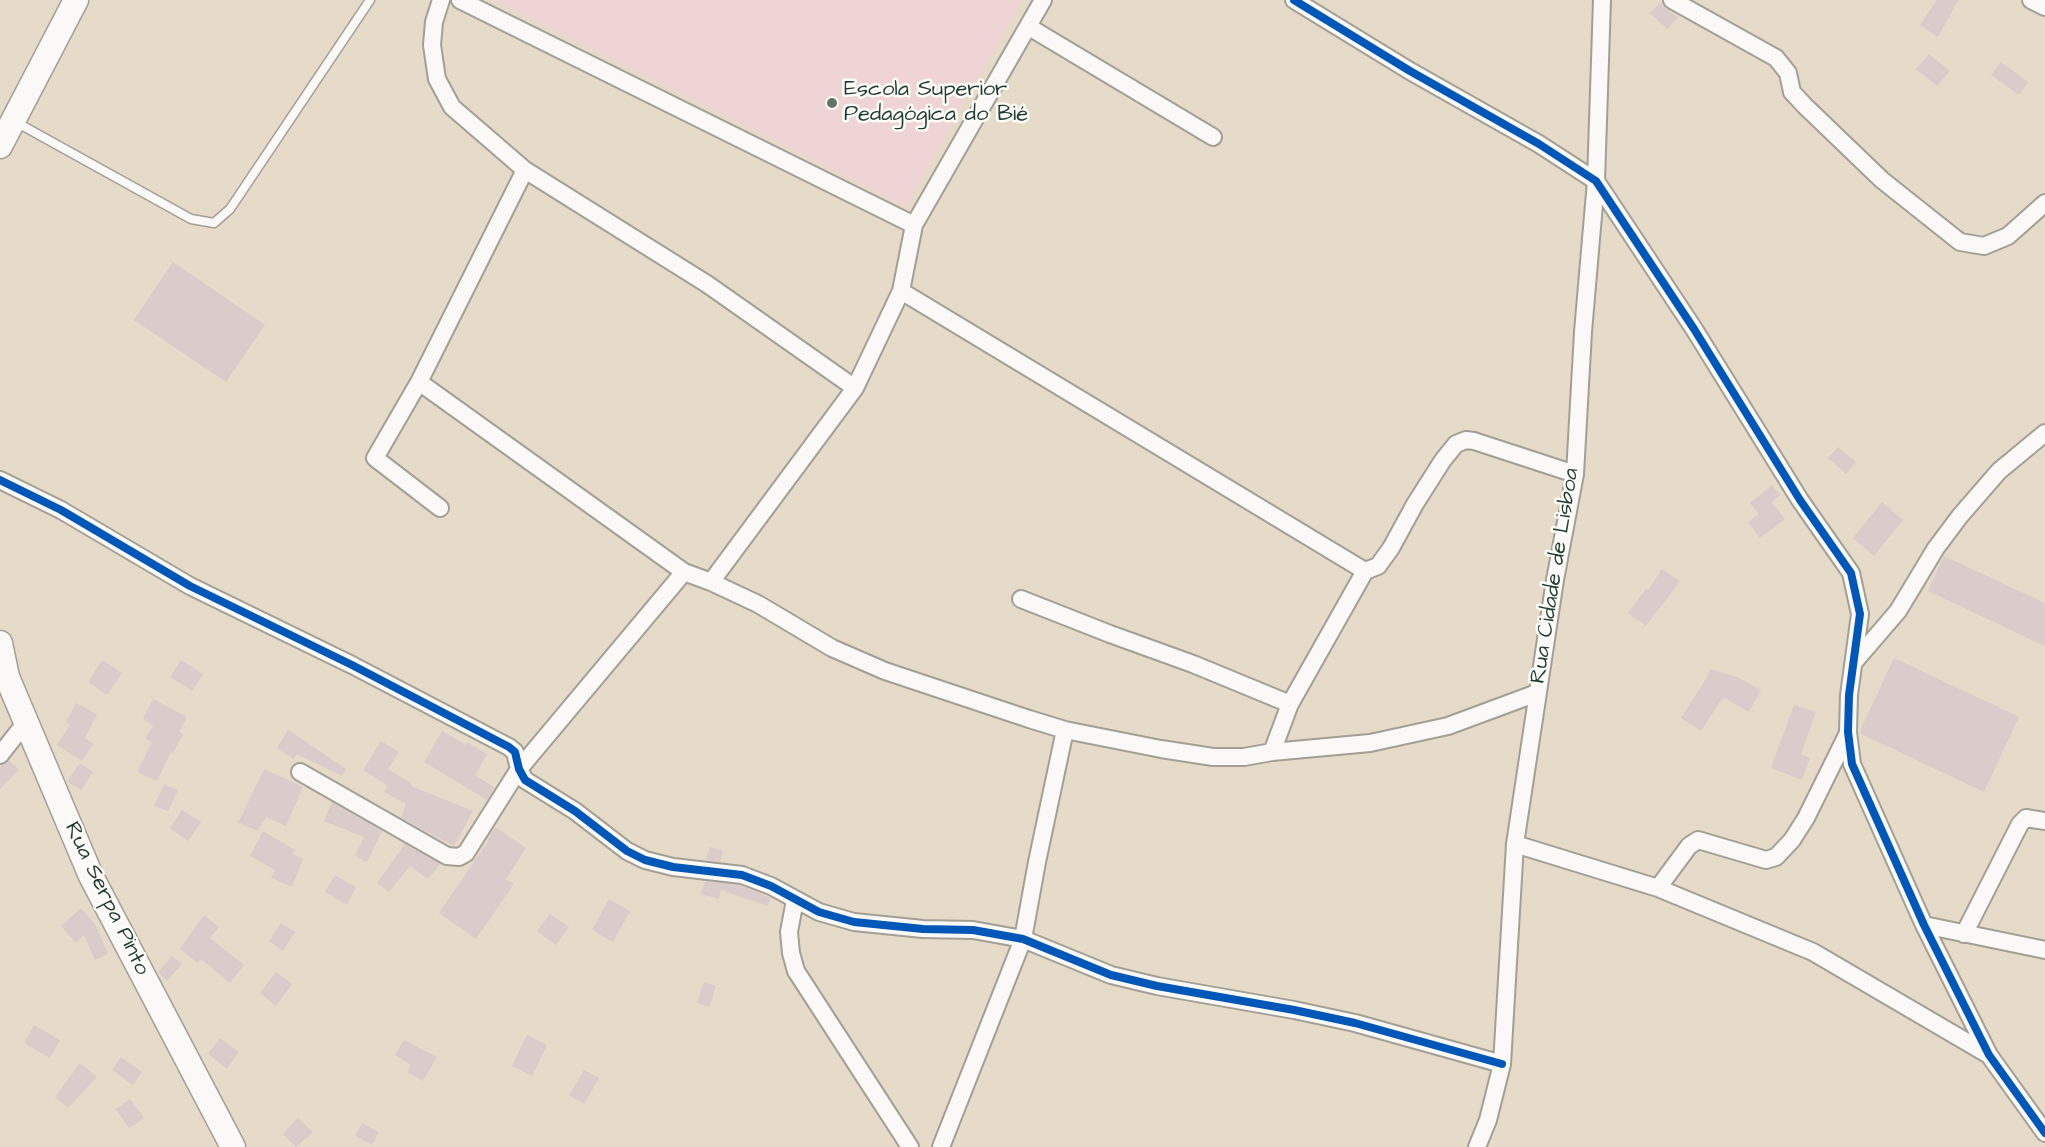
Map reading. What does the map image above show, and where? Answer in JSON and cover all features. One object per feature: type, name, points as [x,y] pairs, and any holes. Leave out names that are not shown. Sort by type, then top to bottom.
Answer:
[{"type":"street","points":[[0,146],[76,0]]},
{"type":"street","points":[[441,0],[434,21],[432,45],[438,79],[452,107],[525,170],[707,284],[855,388]]},
{"type":"street","points":[[460,0],[914,225]]},
{"type":"street","points":[[711,582],[855,388],[901,291],[914,225],[1043,0]]},
{"type":"street","points":[[1294,0],[1410,71],[1539,144],[1596,181],[1694,329],[1800,500],[1851,573],[1860,614],[1849,695],[1848,732],[1852,764],[1924,925],[1989,1055],[2045,1133]]},
{"type":"street","name":"Rua Cidade de Lisboa","points":[[1477,1147],[1488,1120],[1502,1064],[1515,844],[1537,693],[1575,474],[1583,332],[1596,181],[1602,0]]},
{"type":"street","points":[[1672,0],[1776,58],[1788,74],[1792,92],[1805,106],[1882,180],[1960,242],[1984,246],[2008,236],[2045,203]]},
{"type":"street","points":[[2031,0],[2045,7]]},
{"type":"street","points":[[1029,27],[1213,137]]},
{"type":"street","points":[[440,508],[375,458],[419,382],[525,170]]},
{"type":"street","points":[[901,291],[1365,571]]},
{"type":"street","points":[[419,382],[684,572],[758,604],[832,648],[885,670],[1065,730],[1213,757],[1244,757],[1272,752],[1370,743],[1448,726],[1537,693]]},
{"type":"street","points":[[1855,661],[1898,611],[1936,548],[1960,516],[1999,471],[2045,433]]},
{"type":"street","points":[[1272,752],[1290,704],[1365,571],[1378,566],[1391,548],[1443,459],[1456,444],[1466,440],[1474,441],[1575,474]]},
{"type":"street","points":[[0,480],[61,510],[190,586],[352,665],[509,747],[515,752],[519,769],[525,780],[575,811],[627,851],[645,860],[673,867],[742,875],[771,886],[819,912],[854,922],[923,929],[974,930],[1023,939],[1111,975],[1157,986],[1335,1019],[1502,1064]]},
{"type":"street","points":[[300,772],[447,856],[459,857],[466,853],[519,769],[684,572]]},
{"type":"street","points":[[1021,599],[1290,704]]},
{"type":"street","name":"Rua Serpa Pinto","points":[[0,643],[7,677],[91,876],[232,1147]]},
{"type":"street","points":[[0,755],[26,722]]},
{"type":"street","points":[[941,1147],[1023,939],[1036,862],[1065,730]]},
{"type":"street","points":[[1658,888],[1689,846],[1698,840],[1766,860],[1776,857],[1792,840],[1806,818],[1848,732]]},
{"type":"street","points":[[1964,934],[2020,824],[2026,818],[2045,820]]},
{"type":"street","points":[[1515,844],[1658,888],[1813,952],[1989,1055]]},
{"type":"street","points":[[795,900],[789,932],[790,953],[796,971],[910,1147]]},
{"type":"street","points":[[1924,925],[2045,950]]},
{"type":"lane","points":[[13,120],[191,219],[214,222],[230,209],[370,0]]},
{"type":"shaded area","name":"Escola Superior Pedagógica do Bié","points":[[493,0],[1022,0],[906,207]]},
{"type":"building","points":[[1937,0],[1958,0],[1938,37],[1920,25]]},
{"type":"building","points":[[1661,2],[1666,9],[1678,17],[1667,29],[1650,13]]},
{"type":"building","points":[[1929,54],[1950,71],[1937,86],[1916,69]]},
{"type":"building","points":[[2001,62],[2028,82],[2019,95],[1991,75]]},
{"type":"building","points":[[173,262],[265,325],[226,382],[134,320]]},
{"type":"building","points":[[1838,447],[1856,462],[1846,474],[1828,458]]},
{"type":"building","points":[[1772,485],[1780,495],[1772,502],[1785,519],[1760,538],[1748,522],[1759,514],[1750,503]]},
{"type":"building","points":[[1882,502],[1903,520],[1874,556],[1853,538]]},
{"type":"building","points":[[1944,556],[2045,603],[2045,646],[1928,591]]},
{"type":"building","points":[[1662,569],[1680,581],[1646,626],[1628,613]]},
{"type":"building","points":[[1894,658],[2019,717],[1984,792],[1859,733]]},
{"type":"building","points":[[102,660],[122,673],[107,695],[88,682]]},
{"type":"building","points":[[181,660],[203,674],[192,691],[170,677]]},
{"type":"building","points":[[1710,669],[1737,677],[1761,690],[1749,712],[1723,697],[1701,731],[1681,718]]},
{"type":"building","points":[[153,699],[187,717],[179,732],[183,734],[157,781],[137,772],[152,742],[145,739],[153,726],[143,719]]},
{"type":"building","points":[[76,703],[97,714],[85,738],[93,744],[82,761],[57,745],[70,725],[66,722]]},
{"type":"building","points":[[1794,705],[1816,712],[1801,754],[1810,758],[1802,780],[1771,768]]},
{"type":"building","points":[[288,730],[346,769],[342,776],[297,754],[294,759],[277,748]]},
{"type":"building","points":[[442,731],[487,754],[475,775],[495,788],[487,800],[424,762]]},
{"type":"building","points":[[381,741],[399,752],[388,769],[412,784],[411,786],[473,811],[454,846],[401,818],[406,804],[384,792],[388,786],[363,770]]},
{"type":"building","points":[[9,760],[19,770],[0,789],[0,767]]},
{"type":"building","points":[[80,763],[93,772],[81,790],[67,781]]},
{"type":"building","points":[[264,769],[303,787],[286,826],[266,817],[258,831],[238,823]]},
{"type":"building","points":[[164,784],[178,790],[168,811],[154,806]]},
{"type":"building","points":[[332,802],[382,831],[367,862],[355,856],[364,837],[324,821]]},
{"type":"building","points":[[182,810],[201,822],[188,841],[170,828]]},
{"type":"building","points":[[495,827],[526,848],[506,879],[514,884],[476,939],[439,913]]},
{"type":"building","points":[[263,831],[295,850],[292,854],[303,859],[292,887],[271,878],[275,870],[250,856]]},
{"type":"building","points":[[405,844],[440,864],[428,879],[410,866],[389,892],[377,883]]},
{"type":"building","points":[[710,847],[723,851],[720,862],[706,860]]},
{"type":"building","points":[[335,875],[356,887],[347,905],[325,892]]},
{"type":"building","points":[[705,881],[740,885],[771,898],[768,906],[721,890],[719,899],[701,894]]},
{"type":"building","points":[[609,899],[630,911],[613,942],[592,930]]},
{"type":"building","points":[[81,908],[95,924],[108,954],[95,960],[84,935],[76,943],[61,926]]},
{"type":"building","points":[[550,914],[569,927],[556,945],[537,931]]},
{"type":"building","points":[[204,915],[219,927],[210,938],[244,965],[230,983],[201,959],[198,963],[180,949]]},
{"type":"building","points":[[281,923],[295,932],[283,951],[269,941]]},
{"type":"building","points":[[172,956],[182,964],[167,981],[158,972]]},
{"type":"building","points":[[276,972],[292,984],[276,1006],[260,993]]},
{"type":"building","points":[[704,982],[716,986],[709,1007],[697,1003]]},
{"type":"building","points":[[34,1025],[60,1040],[50,1058],[24,1043]]},
{"type":"building","points":[[527,1035],[547,1045],[532,1076],[512,1066]]},
{"type":"building","points":[[220,1038],[239,1052],[227,1069],[208,1054]]},
{"type":"building","points":[[404,1040],[437,1057],[423,1081],[407,1072],[411,1065],[395,1055]]},
{"type":"building","points":[[121,1057],[142,1072],[133,1085],[112,1070]]},
{"type":"building","points":[[80,1063],[97,1077],[68,1108],[55,1097]]},
{"type":"building","points":[[584,1070],[599,1078],[584,1104],[569,1095]]},
{"type":"building","points":[[130,1099],[144,1118],[129,1128],[116,1109]]},
{"type":"building","points":[[298,1118],[313,1132],[296,1147],[283,1134]]},
{"type":"building","points":[[362,1123],[379,1132],[372,1145],[355,1136]]},
{"type":"cycle path","points":[[1294,0],[1410,71],[1539,144],[1596,181],[1694,329],[1800,500],[1851,573],[1860,614],[1849,695],[1848,732],[1852,764],[1924,925],[1989,1055],[2045,1133]]},
{"type":"cycle path","points":[[0,480],[61,510],[190,586],[352,665],[509,747],[515,752],[519,769],[525,780],[575,811],[627,851],[645,860],[673,867],[742,875],[771,886],[819,912],[854,922],[923,929],[973,930],[1023,939],[1111,975],[1157,986],[1355,1023],[1502,1064]]},
{"type":"place","name":"Escola Superior Pedagógica do Bié","points":[[832,103]]}]
